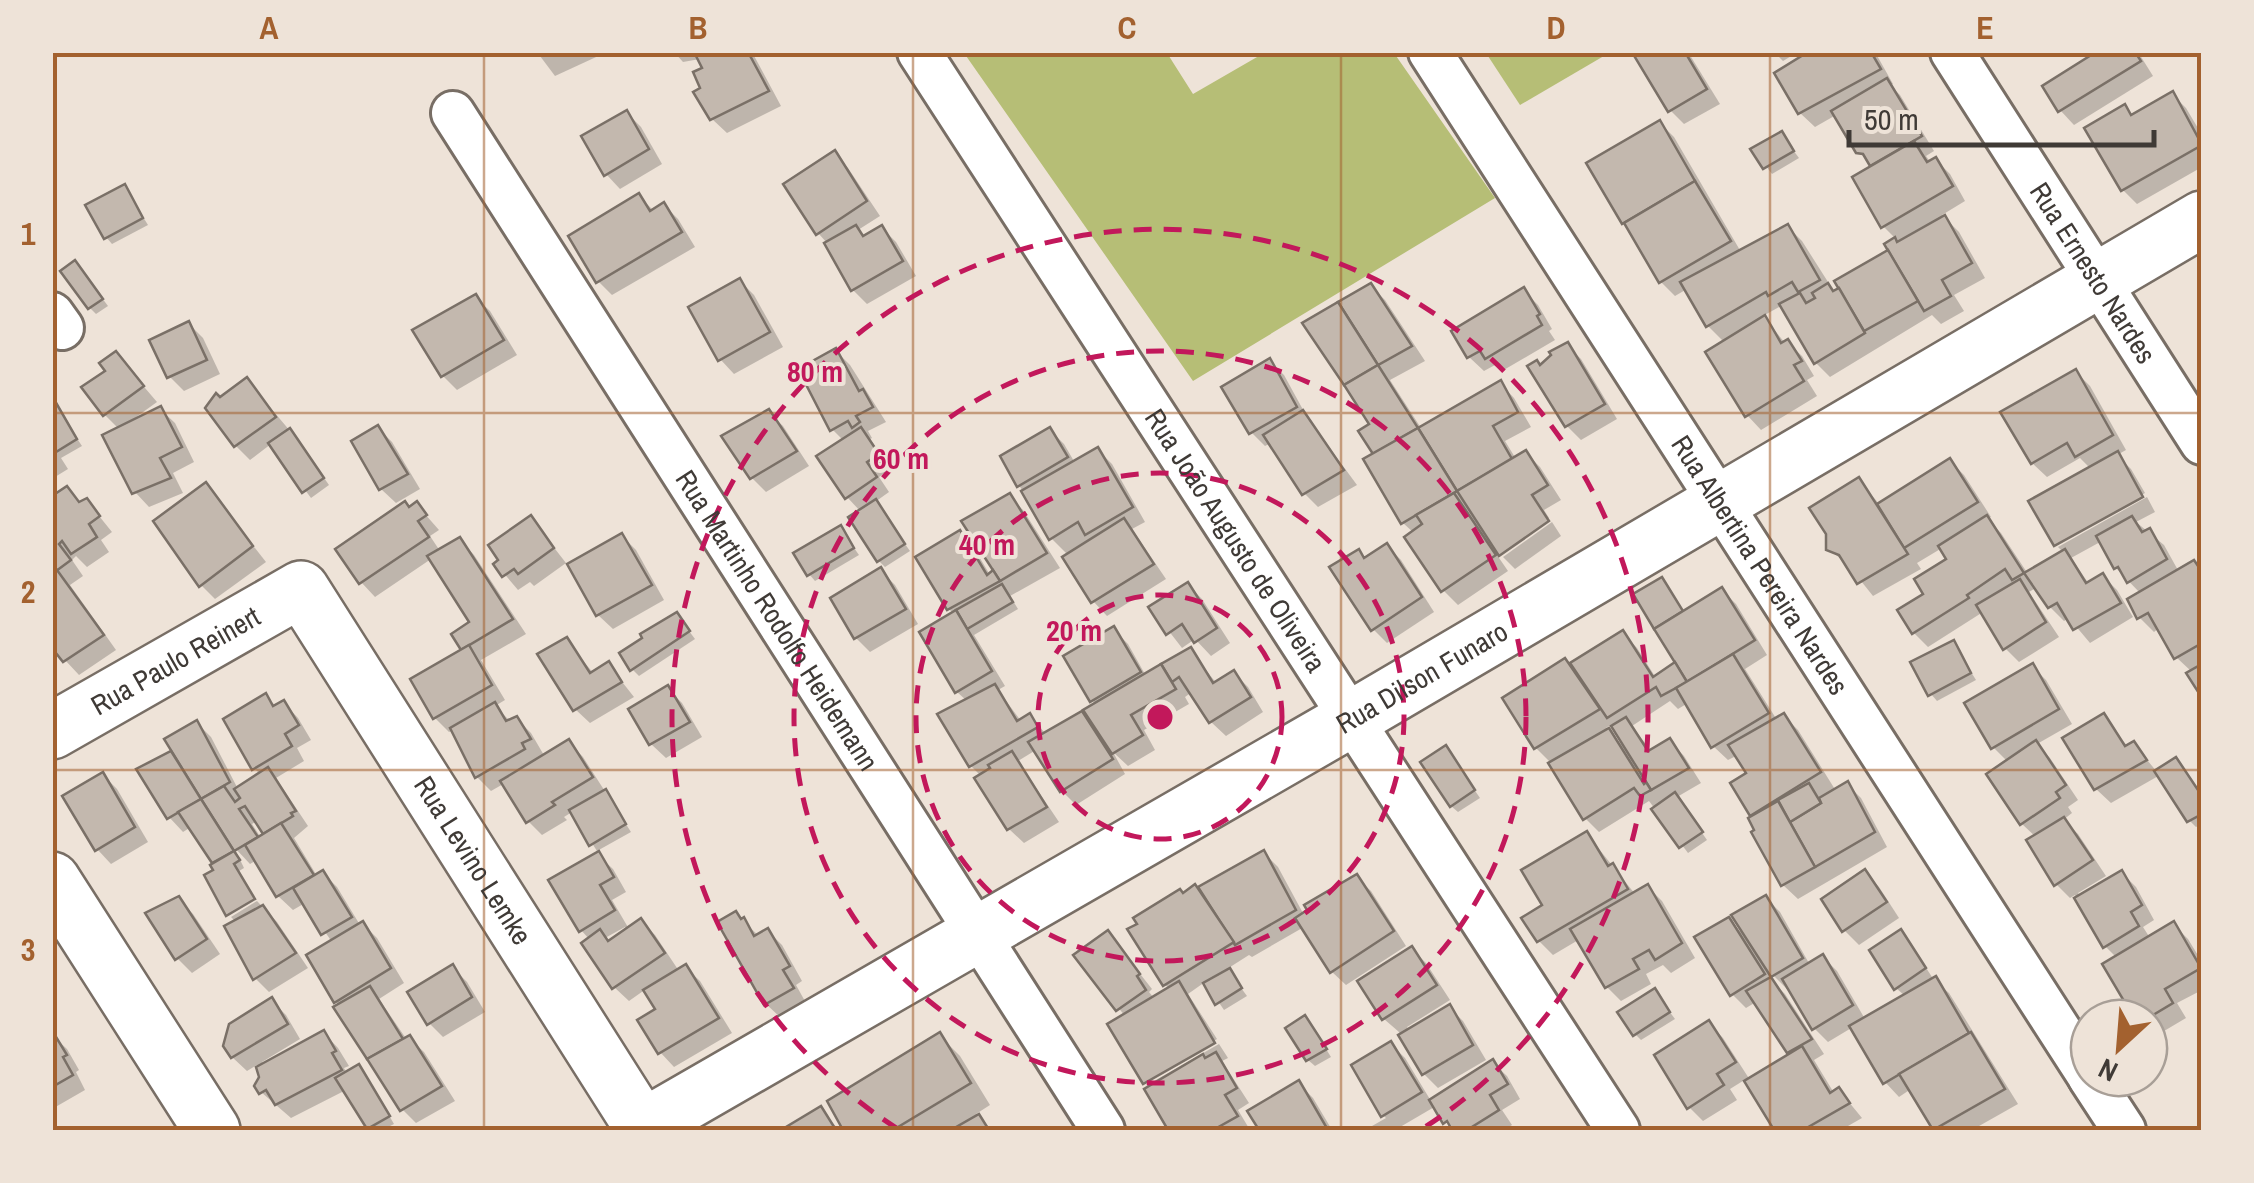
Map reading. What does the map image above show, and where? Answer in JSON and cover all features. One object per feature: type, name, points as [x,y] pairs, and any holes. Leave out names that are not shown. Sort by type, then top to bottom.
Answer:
[{"type":"street","name":"Rua João Augusto de Oliveira","points":[[919,52],[1618,1130]]},
{"type":"street","name":"Rua Albertina Pereira Nardes","points":[[1430,52],[2069,1044]]},
{"type":"street","name":"Rua Ernesto Nardes","points":[[1952,52],[2202,443]]},
{"type":"street","name":"Rua Martinho Rodolfo Heidemann","points":[[453,113],[1103,1130]]},
{"type":"street","name":"Rua Dilson Funaro","points":[[642,1130],[1352,720],[2202,219]]},
{"type":"street","name":"Rua Paulo Reinert","points":[[52,731],[301,589]]},
{"type":"street","name":"Rua Levino Lemke","points":[[301,589],[642,1130]]},
{"type":"street","points":[[52,880],[212,1130]]},
{"type":"street","name":"Rua Albertina Pereira Nardes","points":[[2103,1098],[2124,1130]]},
{"type":"green space","points":[[964,53],[1167,53],[1193,94],[1264,53],[1394,53],[1495,198],[1193,381]]},
{"type":"green space","points":[[1486,53],[1609,53],[1520,105]]},
{"type":"building","points":[[703,52],[748,52],[769,91],[710,120],[693,92],[700,88],[693,72],[702,68],[696,56]]},
{"type":"building","points":[[1685,52],[1707,89],[1668,112],[1633,54]]},
{"type":"building","points":[[1808,52],[1871,52],[1881,69],[1798,114],[1774,73]]},
{"type":"building","points":[[2096,52],[2135,52],[2141,61],[2058,112],[2042,86]]},
{"type":"building","points":[[1887,78],[1922,136],[1870,166],[1863,154],[1856,153],[1831,111]]},
{"type":"building","points":[[2173,91],[2202,145],[2121,191],[2084,128],[2125,104],[2131,115]]},
{"type":"building","points":[[627,110],[649,149],[604,176],[581,136]]},
{"type":"building","points":[[1660,120],[1695,181],[1622,224],[1586,163]]},
{"type":"building","points":[[1782,131],[1794,151],[1763,169],[1750,149]]},
{"type":"building","points":[[1914,141],[1927,162],[1936,157],[1953,186],[1881,228],[1852,177]]},
{"type":"building","points":[[835,150],[867,201],[816,235],[783,184]]},
{"type":"building","points":[[1695,181],[1731,241],[1659,283],[1624,223]]},
{"type":"building","points":[[125,184],[143,218],[104,239],[85,205]]},
{"type":"building","points":[[639,193],[650,211],[664,202],[682,232],[596,283],[568,236]]},
{"type":"building","points":[[1945,215],[1972,263],[1942,280],[1951,296],[1924,311],[1884,244],[1895,237],[1897,242]]},
{"type":"building","points":[[1788,224],[1820,280],[1798,292],[1792,282],[1768,296],[1766,292],[1706,327],[1680,282]]},
{"type":"building","points":[[856,225],[863,236],[882,225],[903,261],[851,291],[824,243]]},
{"type":"building","points":[[1888,250],[1918,301],[1864,331],[1834,281]]},
{"type":"building","points":[[75,260],[103,299],[88,309],[60,271]]},
{"type":"building","points":[[740,278],[770,332],[718,361],[688,307]]},
{"type":"building","points":[[1371,283],[1412,346],[1378,365],[1338,302]]},
{"type":"building","points":[[1828,283],[1833,291],[1839,288],[1865,333],[1814,364],[1779,304],[1800,293],[1806,303],[1815,298],[1812,293]]},
{"type":"building","points":[[1524,287],[1542,325],[1485,359],[1480,351],[1467,358],[1451,331]]},
{"type":"building","points":[[476,294],[504,340],[441,377],[412,330]]},
{"type":"building","points":[[1338,302],[1378,365],[1344,385],[1302,323]]},
{"type":"building","points":[[1765,315],[1781,343],[1788,339],[1802,361],[1794,365],[1804,381],[1745,417],[1705,352]]},
{"type":"building","points":[[189,321],[207,360],[167,378],[149,340]]},
{"type":"building","points":[[1568,342],[1605,404],[1565,427],[1527,366],[1537,360],[1540,365],[1551,355],[1549,352]]},
{"type":"building","points":[[836,348],[859,391],[863,389],[873,407],[856,416],[860,422],[852,428],[848,421],[830,431],[798,369]]},
{"type":"building","points":[[116,351],[144,386],[103,416],[81,387],[105,371],[99,363]]},
{"type":"building","points":[[1270,358],[1297,407],[1249,434],[1221,387]]},
{"type":"building","points":[[1378,365],[1418,428],[1373,454],[1358,431],[1369,424],[1344,385]]},
{"type":"building","points":[[2076,369],[2113,435],[2075,457],[2067,443],[2031,464],[2000,412]]},
{"type":"building","points":[[247,377],[276,417],[234,447],[205,408],[216,393],[220,397]]},
{"type":"building","points":[[1501,380],[1518,412],[1493,426],[1512,459],[1457,491],[1418,428]]},
{"type":"building","points":[[55,401],[77,439],[56,452],[52,445]]},
{"type":"building","points":[[161,406],[182,447],[160,458],[171,478],[132,494],[102,435]]},
{"type":"building","points":[[769,409],[797,451],[750,479],[721,436]]},
{"type":"building","points":[[1303,410],[1344,470],[1302,495],[1263,435]]},
{"type":"building","points":[[378,425],[408,474],[379,490],[351,441]]},
{"type":"building","points":[[861,427],[879,454],[867,462],[877,477],[845,499],[816,456]]},
{"type":"building","points":[[1050,427],[1068,457],[1017,487],[1000,456]]},
{"type":"building","points":[[290,428],[324,478],[302,493],[268,443]]},
{"type":"building","points":[[1418,428],[1457,491],[1401,524],[1363,459]]},
{"type":"building","points":[[1098,447],[1133,507],[1085,535],[1078,522],[1049,540],[1021,491]]},
{"type":"building","points":[[1526,450],[1548,485],[1532,495],[1549,521],[1499,556],[1457,491]]},
{"type":"building","points":[[2118,451],[2143,497],[2054,546],[2028,501]]},
{"type":"building","points":[[1950,458],[1978,502],[1904,548],[1877,504]]},
{"type":"building","points":[[1859,477],[1908,554],[1857,584],[1839,555],[1826,550],[1826,534],[1809,508]]},
{"type":"building","points":[[206,482],[253,546],[199,587],[153,521]]},
{"type":"building","points":[[67,486],[79,502],[87,498],[100,516],[89,524],[97,537],[71,554],[62,541],[59,544],[71,560],[52,574],[52,496]]},
{"type":"building","points":[[1010,493],[1047,553],[1000,581],[961,521]]},
{"type":"building","points":[[1454,493],[1496,555],[1441,592],[1404,537],[1422,524],[1416,515]]},
{"type":"building","points":[[876,499],[905,544],[877,562],[848,517]]},
{"type":"building","points":[[405,501],[409,507],[417,501],[427,515],[418,521],[429,537],[359,584],[335,549]]},
{"type":"building","points":[[531,515],[554,548],[518,574],[514,569],[502,577],[493,564],[498,560],[488,545]]},
{"type":"building","points":[[1987,515],[2024,573],[2012,580],[2005,569],[1967,595],[1969,598],[1912,634],[1897,610],[1923,594],[1914,579],[1946,559],[1938,546]]},
{"type":"building","points":[[2132,516],[2142,532],[2150,528],[2167,559],[2127,583],[2118,567],[2114,569],[2096,536]]},
{"type":"building","points":[[1124,518],[1154,564],[1091,603],[1062,557]]},
{"type":"building","points":[[841,525],[854,548],[807,576],[793,553]]},
{"type":"building","points":[[960,530],[987,575],[993,570],[1000,581],[947,610],[915,557]]},
{"type":"building","points":[[622,533],[652,585],[596,616],[567,564]]},
{"type":"building","points":[[460,537],[513,619],[461,650],[451,634],[469,622],[427,556]]},
{"type":"building","points":[[1387,543],[1422,597],[1371,631],[1329,567],[1359,549],[1364,558]]},
{"type":"building","points":[[2065,549],[2086,583],[2103,573],[2121,603],[2073,630],[2057,603],[2048,608],[2024,573]]},
{"type":"building","points":[[2194,560],[2202,572],[2202,643],[2174,659],[2148,613],[2137,619],[2127,599]]},
{"type":"building","points":[[881,567],[906,609],[854,639],[830,598]]},
{"type":"building","points":[[57,570],[104,635],[63,662],[52,648],[52,574]]},
{"type":"building","points":[[1662,577],[1683,611],[1654,629],[1633,594]]},
{"type":"building","points":[[2020,579],[2046,622],[2003,650],[1976,605]]},
{"type":"building","points":[[1188,582],[1217,628],[1194,643],[1182,624],[1166,635],[1148,607]]},
{"type":"building","points":[[1002,584],[1013,602],[967,629],[956,610]]},
{"type":"building","points":[[1722,587],[1755,640],[1687,682],[1654,629]]},
{"type":"building","points":[[956,610],[992,671],[955,693],[919,632]]},
{"type":"building","points":[[677,612],[690,631],[630,671],[619,653],[642,638],[640,634]]},
{"type":"building","points":[[1114,626],[1141,672],[1090,702],[1063,656]]},
{"type":"building","points":[[1623,630],[1653,677],[1675,662],[1687,682],[1661,696],[1656,687],[1607,718],[1570,663]]},
{"type":"building","points":[[567,637],[590,673],[609,661],[622,682],[573,711],[537,654]]},
{"type":"building","points":[[1954,640],[1971,673],[1928,696],[1910,662]]},
{"type":"building","points":[[469,645],[492,685],[433,719],[410,679]]},
{"type":"building","points":[[1191,647],[1213,683],[1234,670],[1251,697],[1209,723],[1179,677],[1172,682],[1161,664]]},
{"type":"building","points":[[1733,654],[1769,713],[1711,748],[1676,688]]},
{"type":"building","points":[[1565,658],[1600,709],[1534,749],[1502,698]]},
{"type":"building","points":[[2033,663],[2059,709],[1991,749],[1964,703]]},
{"type":"building","points":[[1161,664],[1176,689],[1131,715],[1143,735],[1112,754],[1083,710]]},
{"type":"building","points":[[2202,664],[2202,698],[2186,673]]},
{"type":"building","points":[[995,684],[1017,721],[1030,713],[1038,727],[969,767],[937,714]]},
{"type":"building","points":[[668,685],[690,722],[649,745],[628,709]]},
{"type":"building","points":[[266,693],[273,706],[284,700],[299,725],[285,734],[292,746],[252,770],[223,719]]},
{"type":"building","points":[[495,702],[506,721],[517,716],[531,739],[522,743],[525,749],[475,778],[450,728]]},
{"type":"building","points":[[1082,711],[1113,759],[1060,792],[1028,742]]},
{"type":"building","points":[[1784,713],[1821,772],[1750,816],[1730,783],[1746,773],[1728,745]]},
{"type":"building","points":[[2104,713],[2125,746],[2134,741],[2147,760],[2094,790],[2062,738]]},
{"type":"building","points":[[1626,717],[1648,751],[1670,738],[1689,768],[1651,790],[1611,726]]},
{"type":"building","points":[[197,720],[230,782],[201,799],[164,739]]},
{"type":"building","points":[[1609,728],[1651,790],[1640,796],[1634,788],[1583,820],[1548,763]]},
{"type":"building","points":[[569,739],[593,777],[526,823],[500,781]]},
{"type":"building","points":[[2036,740],[2066,785],[2056,792],[2060,798],[2020,825],[1986,774]]},
{"type":"building","points":[[1446,745],[1475,790],[1450,807],[1420,762]]},
{"type":"building","points":[[171,751],[201,799],[167,819],[136,769]]},
{"type":"building","points":[[1012,751],[1047,807],[1007,830],[974,778]]},
{"type":"building","points":[[2176,757],[2202,796],[2202,814],[2187,822],[2154,771]]},
{"type":"building","points":[[268,767],[296,811],[263,834],[245,806],[239,809],[258,837],[234,851],[201,799],[224,786],[235,802],[240,798],[234,789]]},
{"type":"building","points":[[103,772],[135,827],[95,851],[62,796]]},
{"type":"building","points":[[1848,781],[1875,832],[1815,867],[1790,822]]},
{"type":"building","points":[[1809,783],[1821,803],[1790,822],[1778,800]]},
{"type":"building","points":[[606,789],[626,824],[589,846],[569,810]]},
{"type":"building","points":[[1675,792],[1703,832],[1679,848],[1651,809]]},
{"type":"building","points":[[201,799],[234,851],[212,863],[178,812]]},
{"type":"building","points":[[1778,801],[1815,867],[1781,886],[1751,832],[1754,830],[1748,818]]},
{"type":"building","points":[[2064,817],[2093,860],[2054,886],[2026,840]]},
{"type":"building","points":[[281,823],[314,875],[276,897],[245,845]]},
{"type":"building","points":[[1587,831],[1608,866],[1613,863],[1628,889],[1537,942],[1521,918],[1542,905],[1521,870]]},
{"type":"building","points":[[1264,850],[1296,910],[1235,945],[1198,887]]},
{"type":"building","points":[[234,851],[240,860],[234,864],[255,899],[226,916],[204,875],[213,870],[210,865]]},
{"type":"building","points":[[599,851],[614,877],[600,885],[615,910],[579,932],[548,880]]},
{"type":"building","points":[[1865,869],[1887,902],[1842,932],[1821,899]]},
{"type":"building","points":[[323,870],[352,917],[321,935],[293,888]]},
{"type":"building","points":[[2122,870],[2142,905],[2131,912],[2139,926],[2103,948],[2074,898]]},
{"type":"building","points":[[1357,874],[1394,931],[1330,973],[1295,918],[1307,910],[1304,905]]},
{"type":"building","points":[[1195,884],[1234,942],[1163,986],[1127,929],[1137,924],[1133,918]]},
{"type":"building","points":[[1648,884],[1682,943],[1655,960],[1649,950],[1633,959],[1639,969],[1605,988],[1570,929]]},
{"type":"building","points":[[1766,895],[1803,958],[1771,977],[1731,915]]},
{"type":"building","points":[[179,896],[207,939],[175,960],[145,913]]},
{"type":"building","points":[[263,905],[296,953],[253,980],[224,926]]},
{"type":"building","points":[[736,911],[754,936],[768,928],[790,966],[783,970],[794,988],[764,1005],[717,922]]},
{"type":"building","points":[[1729,917],[1765,974],[1730,996],[1694,937]]},
{"type":"building","points":[[641,918],[665,953],[612,989],[581,943],[600,929],[608,941]]},
{"type":"building","points":[[363,921],[391,968],[334,1003],[306,955]]},
{"type":"building","points":[[2174,921],[2201,968],[2165,989],[2173,1003],[2169,1005],[2169,998],[2122,998],[2102,964]]},
{"type":"building","points":[[1901,929],[1926,968],[1894,990],[1869,950]]},
{"type":"building","points":[[1108,930],[1140,974],[1137,976],[1146,990],[1116,1011],[1073,955]]},
{"type":"building","points":[[1412,946],[1437,985],[1382,1020],[1357,981]]},
{"type":"building","points":[[1823,954],[1853,1005],[1812,1030],[1782,979]]},
{"type":"building","points":[[453,964],[472,997],[427,1025],[407,992]]},
{"type":"building","points":[[686,964],[719,1018],[658,1054],[637,1020],[655,1009],[643,990]]},
{"type":"building","points":[[1230,968],[1242,988],[1215,1005],[1203,983]]},
{"type":"building","points":[[1936,976],[1969,1033],[1883,1084],[1849,1026]]},
{"type":"building","points":[[1771,977],[1812,1039],[1787,1053],[1746,991]]},
{"type":"building","points":[[1179,981],[1215,1043],[1143,1084],[1107,1024]]},
{"type":"building","points":[[370,986],[403,1039],[367,1059],[333,1007]]},
{"type":"building","points":[[1655,988],[1670,1012],[1633,1036],[1617,1012]]},
{"type":"building","points":[[272,997],[288,1024],[231,1058],[223,1046],[229,1024]]},
{"type":"building","points":[[1450,1004],[1473,1045],[1422,1075],[1398,1035]]},
{"type":"building","points":[[1305,1015],[1327,1049],[1306,1061],[1285,1028]]},
{"type":"building","points":[[1709,1020],[1736,1062],[1717,1074],[1724,1085],[1687,1109],[1654,1055]]},
{"type":"building","points":[[324,1030],[342,1070],[275,1105],[266,1090],[259,1094],[254,1086],[259,1077],[256,1067]]},
{"type":"building","points":[[53,1032],[73,1075],[52,1087]]},
{"type":"building","points":[[940,1032],[971,1083],[893,1130],[843,1130],[827,1101]]},
{"type":"building","points":[[1971,1032],[2005,1089],[1933,1130],[1899,1074]]},
{"type":"building","points":[[410,1035],[442,1086],[400,1111],[367,1059]]},
{"type":"building","points":[[1391,1041],[1422,1092],[1381,1117],[1351,1065]]},
{"type":"building","points":[[1802,1046],[1830,1093],[1839,1087],[1850,1103],[1803,1130],[1774,1130],[1744,1081]]},
{"type":"building","points":[[1216,1052],[1237,1088],[1225,1095],[1238,1116],[1213,1130],[1168,1130],[1144,1089],[1203,1054],[1205,1058]]},
{"type":"building","points":[[1493,1059],[1508,1084],[1490,1095],[1499,1110],[1467,1130],[1452,1130],[1447,1121],[1443,1124],[1429,1100]]},
{"type":"building","points":[[359,1064],[390,1116],[367,1129],[335,1078]]},
{"type":"building","points":[[1299,1080],[1328,1130],[1259,1130],[1247,1111]]},
{"type":"building","points":[[821,1106],[836,1130],[781,1130]]},
{"type":"building","points":[[979,1114],[989,1130],[951,1130]]}]
